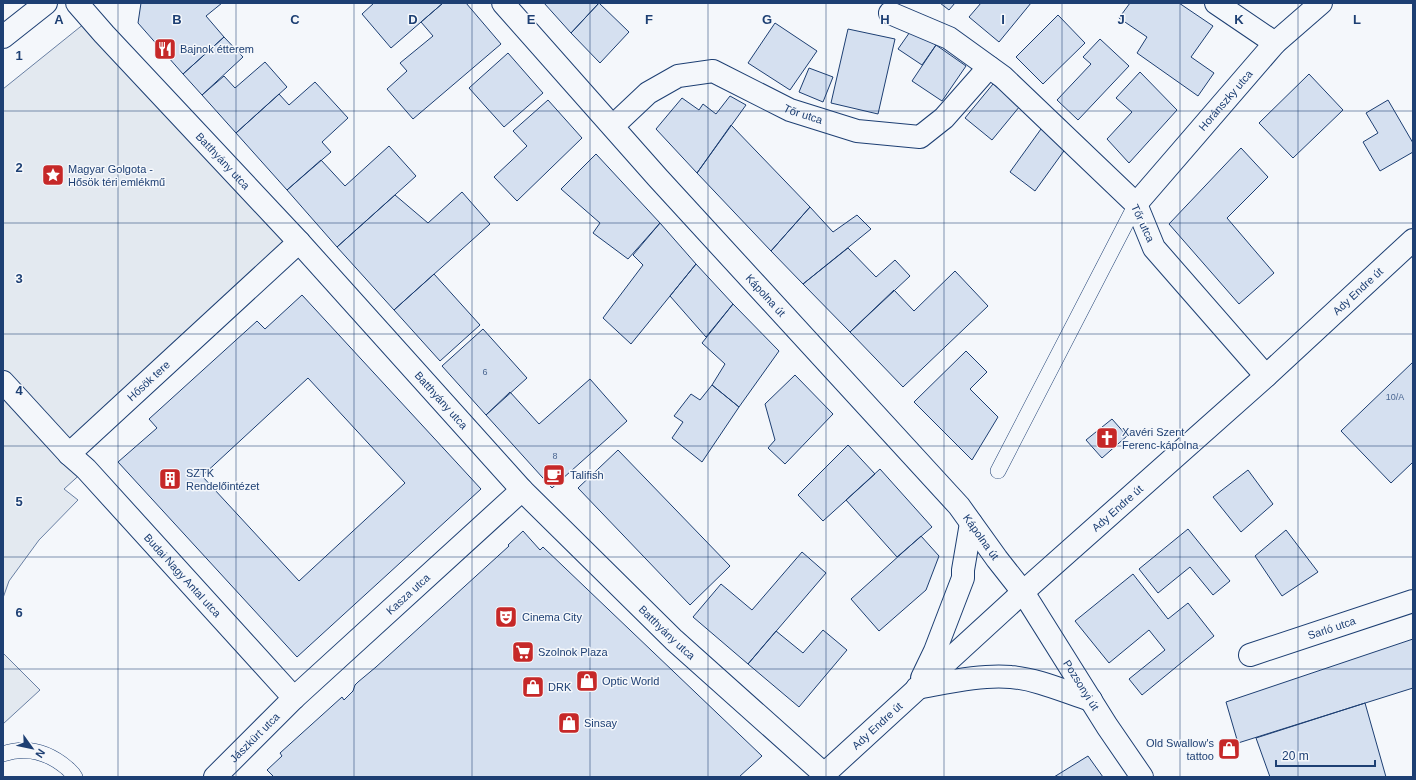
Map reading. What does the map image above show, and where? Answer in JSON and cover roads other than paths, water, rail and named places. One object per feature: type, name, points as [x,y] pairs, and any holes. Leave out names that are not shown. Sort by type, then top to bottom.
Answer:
[{"type":"street","points":[[3,37],[46,3]]},
{"type":"street","name":"Batthyány utca","points":[[77,3],[104,34],[299,242],[522,490],[674,640],[824,776]]},
{"type":"street","name":"Kápolna út","points":[[503,3],[658,178],[959,506],[1023,592]]},
{"type":"street","points":[[1216,3],[1275,43]]},
{"type":"street","name":"Horánszky utca","points":[[1136,204],[1275,43],[1321,3]]},
{"type":"street","name":"Tőr utca","points":[[890,12],[950,38],[1003,77],[1136,204],[1154,248],[1266,376]]},
{"type":"street","name":"Tőr utca","points":[[613,126],[648,93],[678,76],[712,71],[790,110],[857,131],[920,137],[944,118],[989,67]]},
{"type":"street","name":"Ady Endre út","points":[[824,776],[917,688],[1266,376],[1413,240]]},
{"type":"street","name":"Hősök tere","points":[[69,454],[299,242]]},
{"type":"street","points":[[3,382],[69,454]]},
{"type":"street","name":"Budai Nagy Antal utca","points":[[69,454],[86,469],[294,698]]},
{"type":"street","name":"Kasza utca","points":[[294,698],[522,490]]},
{"type":"street","points":[[917,688],[935,651],[963,578],[971,523]]},
{"type":"street","name":"Pozsonyi út","points":[[1023,592],[1091,700],[1142,777]]},
{"type":"street","name":"Sarló utca","points":[[1250,654],[1413,601]]},
{"type":"street","points":[[917,688],[975,678],[1011,677],[1030,680],[1091,700]]},
{"type":"street","name":"Jászkürt utca","points":[[215,777],[294,698]]},
{"type":"lane","points":[[998,471],[1136,204]]},
{"type":"lane","points":[[3,754],[14,750],[36,751],[57,760],[75,777]]},
{"type":"place","name":"Bajnok étterem","points":[[165,49]]},
{"type":"place","name":"Magyar Golgota - Hősök téri emlékmű","points":[[53,175]]},
{"type":"place","name":"Xavéri Szent Ferenc-kápolna","points":[[1107,438]]},
{"type":"place","name":"Talifish","points":[[554,475]]},
{"type":"place","name":"SZTK Rendelőintézet","points":[[170,479]]},
{"type":"place","name":"Cinema City","points":[[506,617]]},
{"type":"place","name":"Szolnok Plaza","points":[[523,652]]},
{"type":"place","name":"Optic World","points":[[587,681]]},
{"type":"place","name":"DRK","points":[[533,687]]},
{"type":"place","name":"Sinsay","points":[[569,723]]},
{"type":"place","name":"Old Swallow's tattoo","points":[[1229,749]]}]
